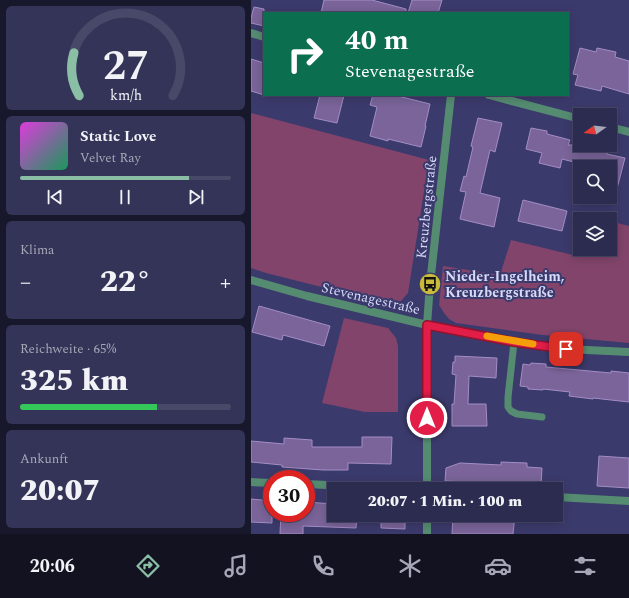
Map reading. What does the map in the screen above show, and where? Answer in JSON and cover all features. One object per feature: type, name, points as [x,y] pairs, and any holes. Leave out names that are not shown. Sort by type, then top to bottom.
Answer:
[{"type":"street","points":[[251,33],[263,37]]},
{"type":"street","name":"Kreuzbergstraße","points":[[427,482],[427,325],[451,96]]},
{"type":"street","points":[[493,96],[573,117]]},
{"type":"street","points":[[617,129],[629,132]]},
{"type":"street","name":"Stevenagestraße","points":[[251,280],[307,296],[427,325],[514,342],[566,349],[629,352]]},
{"type":"street","points":[[251,482],[263,483]]},
{"type":"street","points":[[315,484],[327,485]]},
{"type":"street","points":[[563,497],[629,501]]},
{"type":"street","points":[[427,522],[427,534]]},
{"type":"lane","points":[[514,342],[508,407],[511,411],[517,414],[542,417]]},
{"type":"shaded area","points":[[251,113],[429,160],[408,293],[401,301],[389,304],[251,268]]},
{"type":"shaded area","points":[[617,223],[629,226],[629,343],[543,335],[456,323],[449,319],[439,305],[443,266],[500,275],[511,240],[573,256],[617,256]]},
{"type":"shaded area","points":[[344,318],[388,328],[396,338],[398,346],[398,412],[365,412],[322,403]]},
{"type":"building","points":[[324,0],[372,0],[406,9],[406,12],[321,12]]},
{"type":"building","points":[[412,0],[442,0],[438,12],[408,12]]},
{"type":"building","points":[[254,7],[264,9],[263,26],[251,23]]},
{"type":"building","points":[[580,48],[596,52],[597,48],[616,52],[615,57],[629,61],[629,94],[602,86],[601,91],[575,85],[578,75],[573,74]]},
{"type":"building","points":[[251,59],[263,63],[263,95],[251,91]]},
{"type":"building","points":[[320,96],[344,96],[337,123],[314,118]]},
{"type":"building","points":[[373,96],[398,96],[430,104],[421,147],[370,136],[377,107],[370,105]]},
{"type":"building","points":[[478,118],[502,123],[495,152],[490,150],[480,193],[500,198],[494,227],[460,219],[466,192],[460,191],[464,176],[466,177],[473,147],[471,146]]},
{"type":"building","points":[[531,128],[547,131],[547,134],[570,140],[568,145],[573,145],[573,152],[607,152],[607,154],[625,158],[617,189],[617,160],[573,160],[573,162],[562,159],[560,168],[539,163],[542,153],[526,149]]},
{"type":"building","points":[[523,200],[567,211],[562,231],[518,221]]},
{"type":"building","points":[[259,306],[330,326],[324,346],[283,335],[282,340],[252,332]]},
{"type":"building","points":[[455,356],[497,358],[496,378],[469,376],[468,404],[486,404],[487,426],[452,426],[452,404],[454,404],[456,375],[452,374]]},
{"type":"building","points":[[531,363],[546,364],[546,367],[611,373],[611,371],[629,373],[629,402],[569,396],[570,392],[528,389],[528,387],[520,386],[523,364],[530,365]]},
{"type":"building","points":[[362,437],[392,437],[391,464],[348,463],[348,470],[323,470],[282,467],[282,465],[251,462],[251,441],[284,444],[284,438],[312,440],[312,447],[362,447]]},
{"type":"building","points":[[599,456],[629,458],[629,488],[597,486]]},
{"type":"building","points":[[501,462],[527,463],[527,467],[542,468],[541,482],[445,481],[446,468],[460,463],[501,465]]},
{"type":"building","points":[[251,499],[263,500],[263,522],[272,523],[251,522]]},
{"type":"building","points":[[315,503],[327,504],[327,522],[356,522],[356,528],[303,526],[303,534],[280,534],[281,522],[315,522]]},
{"type":"building","points":[[381,522],[405,522],[405,529],[381,528]]},
{"type":"building","points":[[453,522],[514,522],[513,534],[452,534]]},
{"type":"slow traffic","points":[[487,336],[514,342],[533,344]]},
{"type":"place","name":"Nieder-Ingelheim, Kreuzbergstraße","points":[[430,284]]},
{"type":"route","points":[[427,418],[427,325],[514,342],[566,349]]}]
